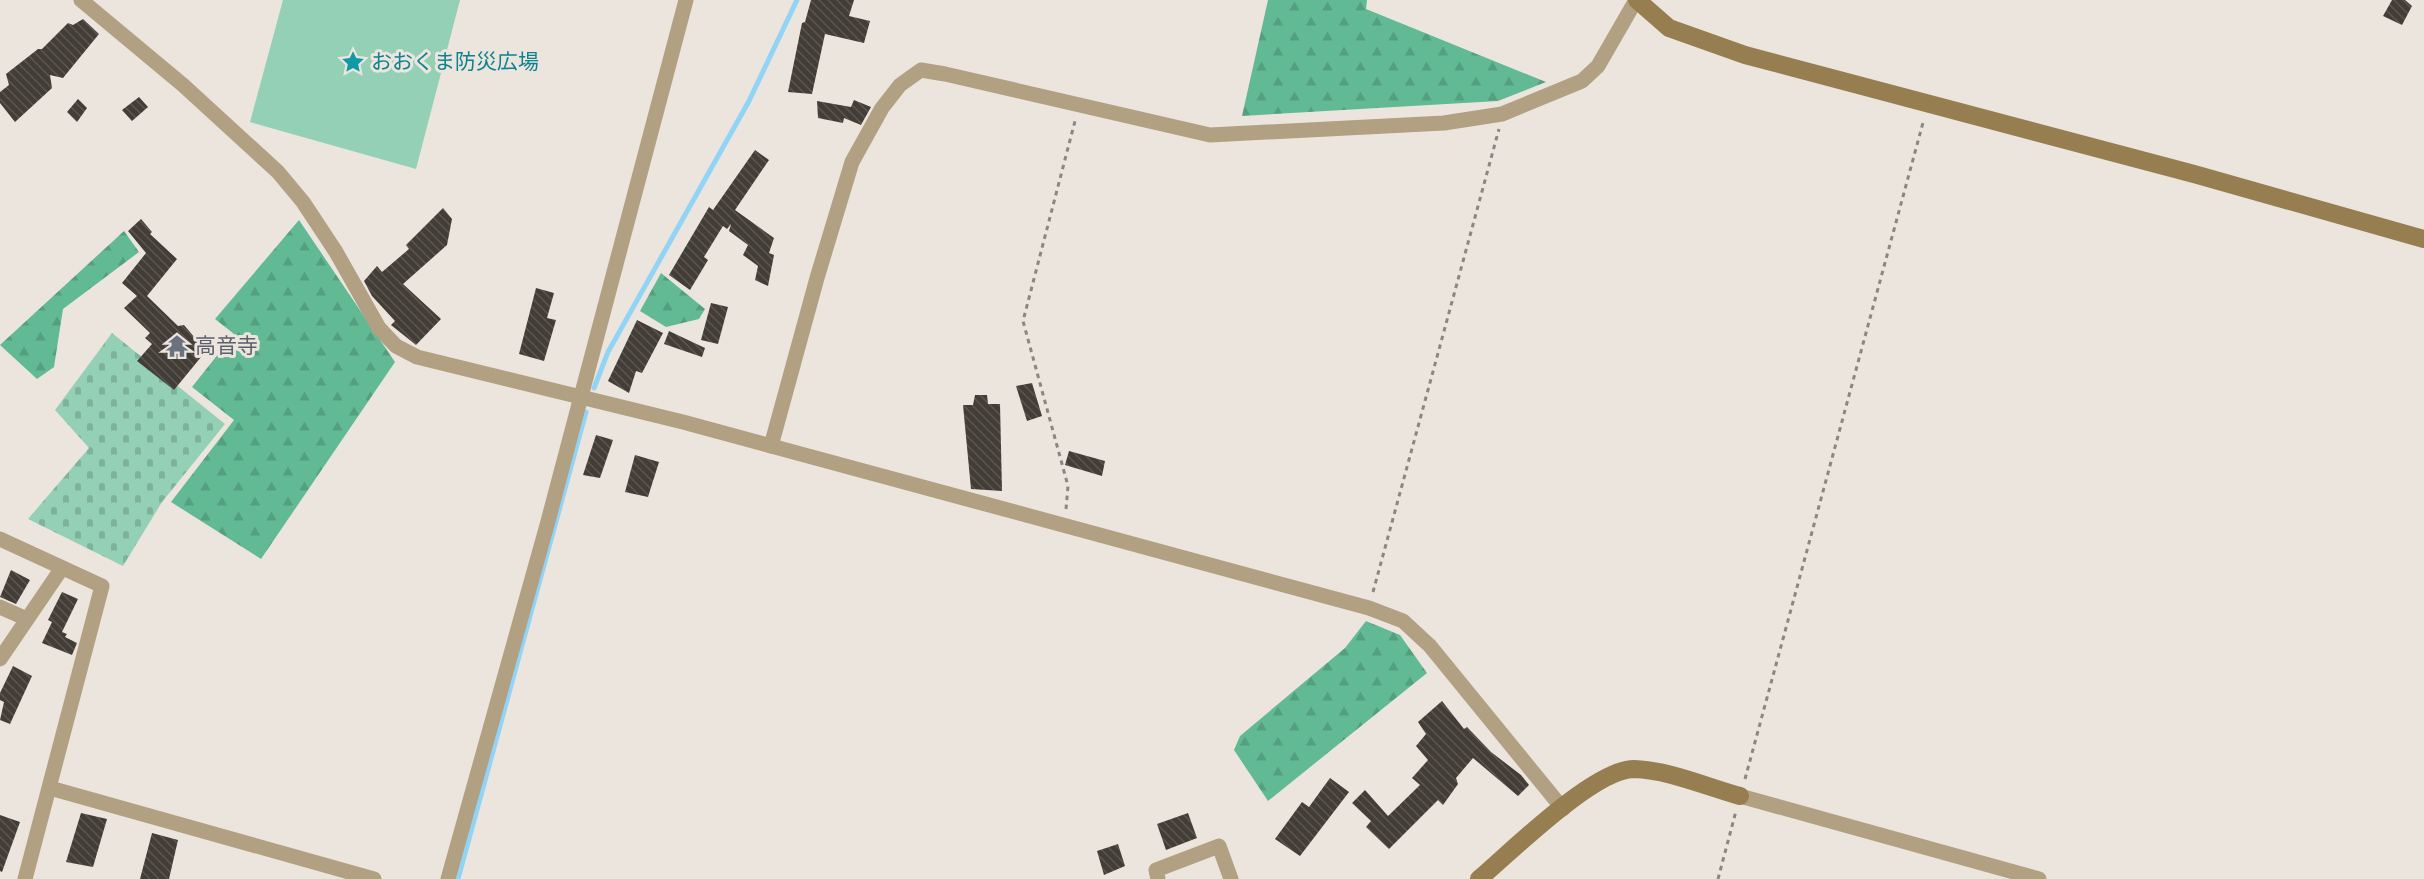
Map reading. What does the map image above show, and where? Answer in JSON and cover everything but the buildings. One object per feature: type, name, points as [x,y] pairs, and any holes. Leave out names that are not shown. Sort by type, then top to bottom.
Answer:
[{"type":"street","points":[[81,0],[183,85],[278,172],[303,202],[336,252],[379,328],[396,346],[417,357],[771,446],[1369,608],[1403,621],[1430,646],[1563,808]]},
{"type":"street","points":[[448,879],[686,0]]},
{"type":"street","points":[[771,446],[844,181],[882,108],[900,85],[921,70],[1210,135],[1444,123],[1502,114],[1582,81],[1598,66],[1637,0],[1669,28],[1703,42],[2182,171],[2424,239]]},
{"type":"street","points":[[0,539],[102,586],[25,879]]},
{"type":"street","points":[[0,659],[62,568]]},
{"type":"street","points":[[0,607],[27,619]]},
{"type":"street","points":[[1479,879],[1602,778],[1631,769],[1647,770],[2039,879]]},
{"type":"street","points":[[50,788],[374,879]]},
{"type":"street","points":[[1158,879],[1156,870],[1220,846],[1232,879]]},
{"type":"path","points":[[1718,879],[1928,104]]},
{"type":"path","points":[[1062,525],[1069,499],[1068,486],[1023,321],[1080,105]]},
{"type":"path","points":[[1369,608],[1431,386],[1450,303],[1495,147],[1502,114]]},
{"type":"green space","name":"おおくま防災広場","points":[[283,0],[460,0],[416,169],[250,122]]},
{"type":"green space","points":[[1268,0],[1367,0],[1366,9],[1546,82],[1498,101],[1242,116]]},
{"type":"green space","points":[[299,220],[395,362],[261,559],[171,502],[234,420],[192,387],[234,334],[215,319]]},
{"type":"green space","points":[[124,231],[139,252],[63,309],[54,367],[37,379],[0,345]]},
{"type":"green space","points":[[661,273],[705,309],[699,319],[666,327],[640,311]]},
{"type":"green space","points":[[112,333],[225,424],[162,502],[123,566],[28,519],[89,448],[55,410]]},
{"type":"green space","points":[[1366,621],[1400,635],[1427,673],[1268,801],[1234,750],[1240,736],[1345,648]]},
{"type":"waterway","points":[[594,388],[608,352],[749,101],[797,0]]},
{"type":"waterway","points":[[458,879],[586,412]]},
{"type":"place","name":"おおくま防災広場","points":[[353,62]]},
{"type":"place","name":"高音寺","points":[[177,346]]}]
